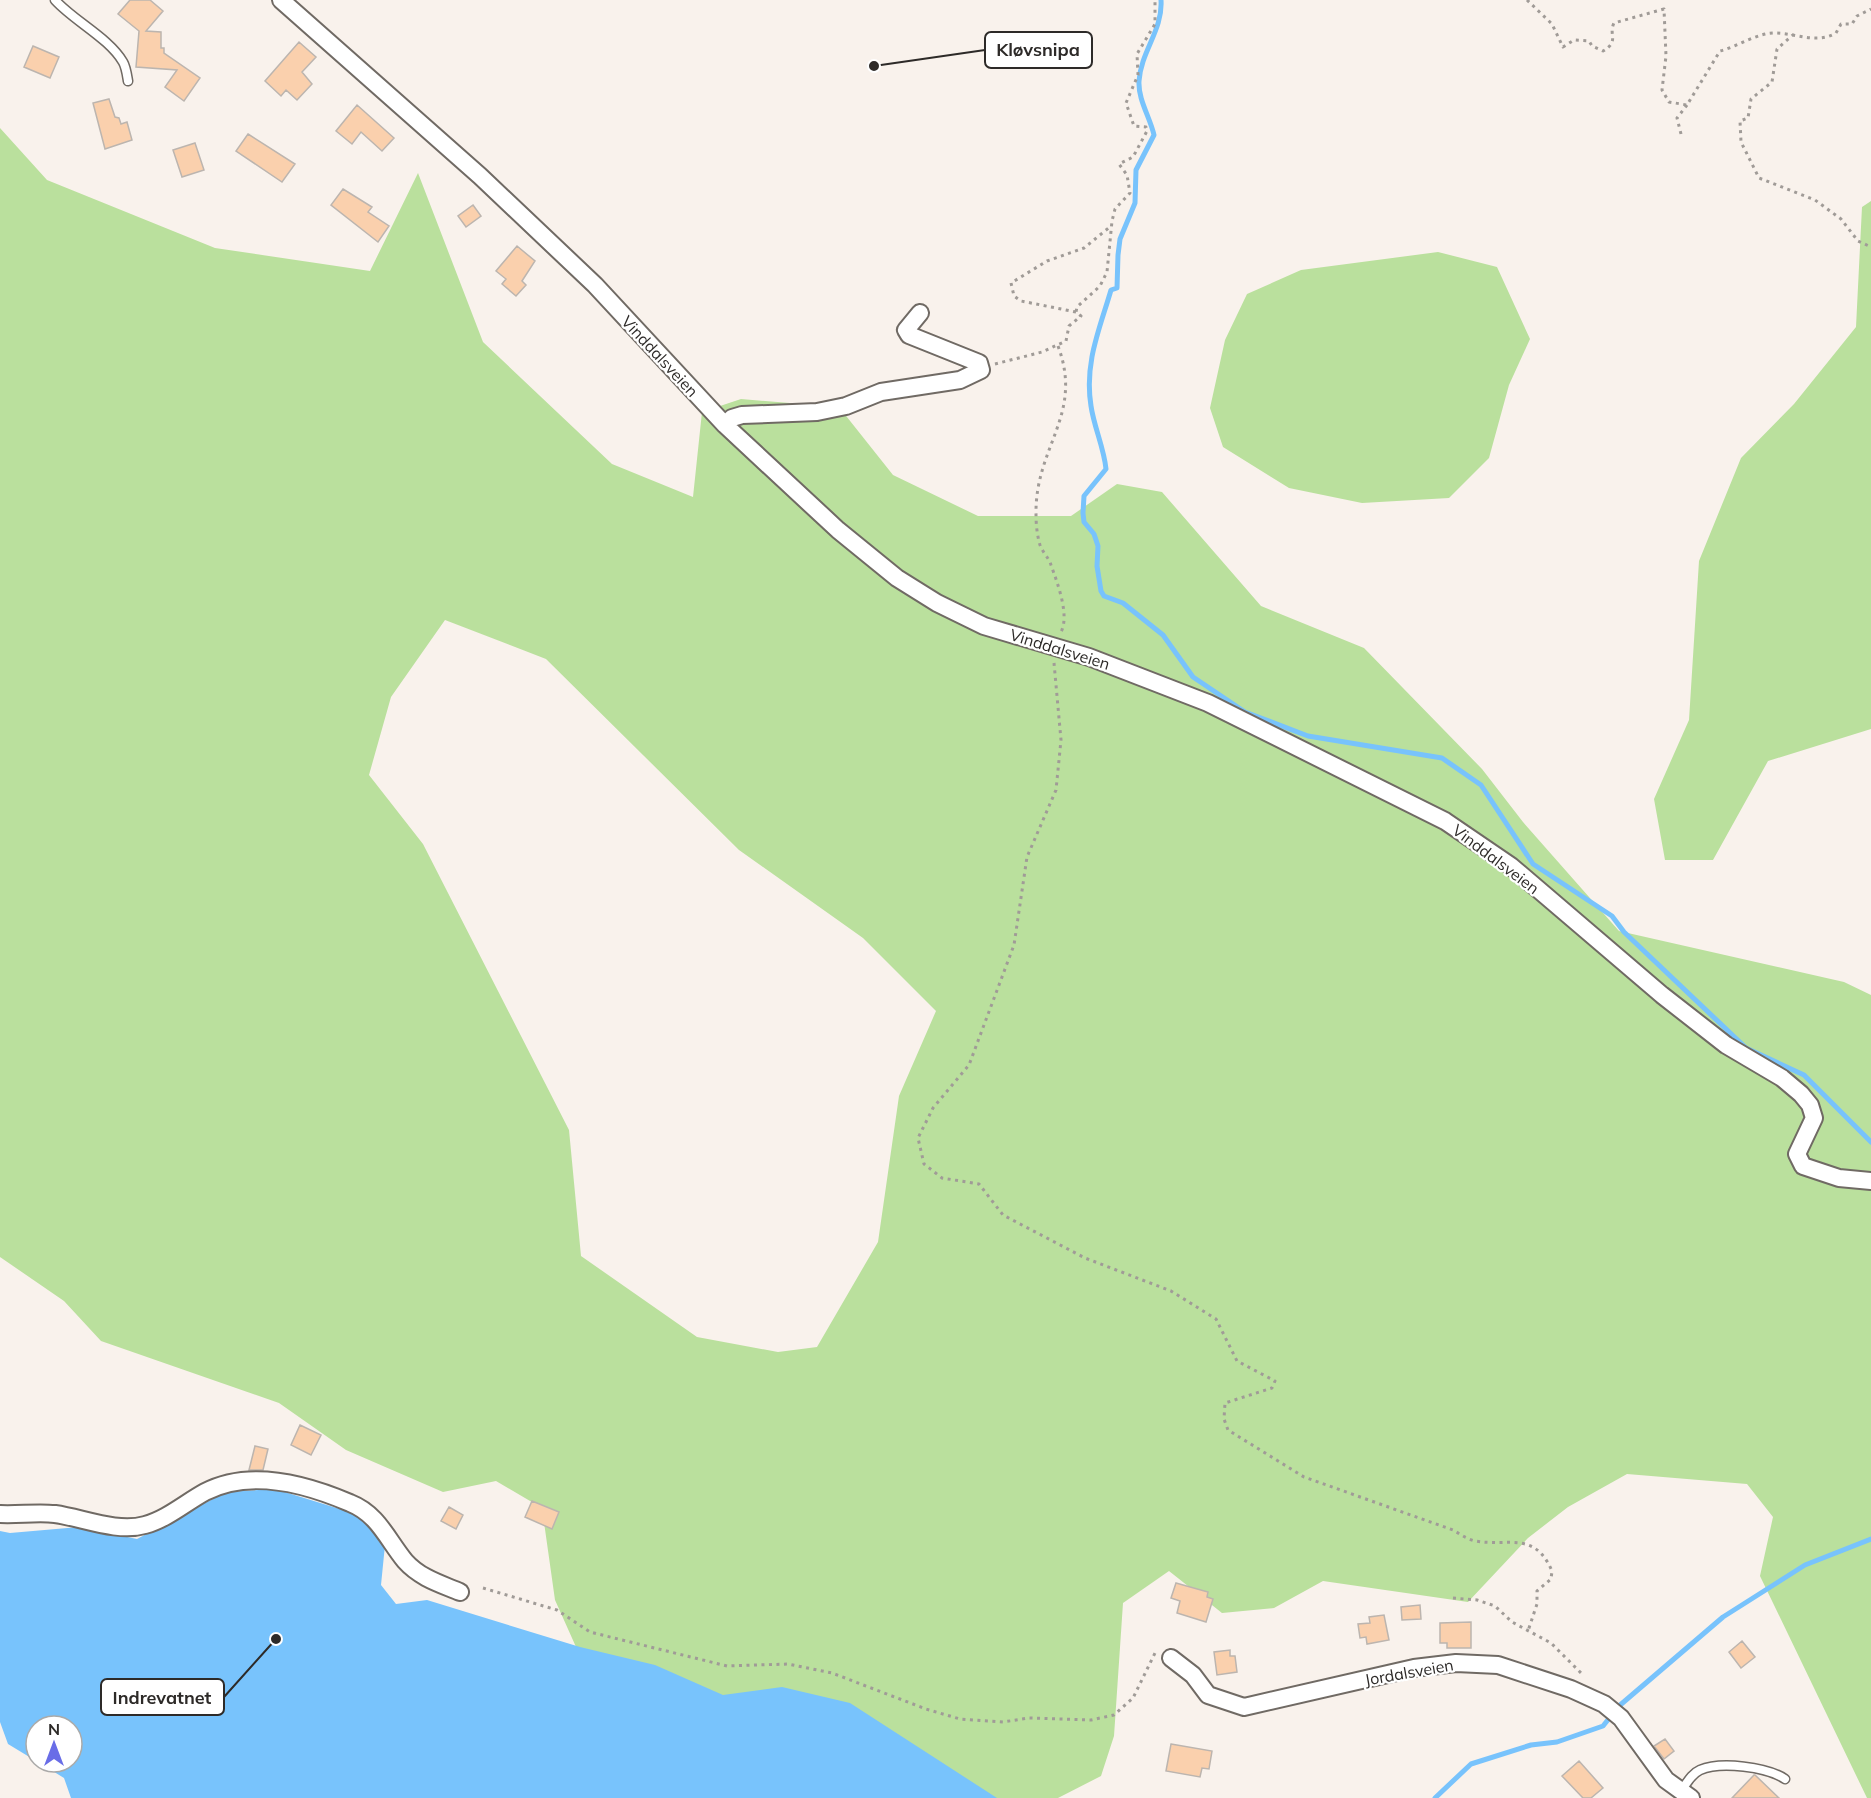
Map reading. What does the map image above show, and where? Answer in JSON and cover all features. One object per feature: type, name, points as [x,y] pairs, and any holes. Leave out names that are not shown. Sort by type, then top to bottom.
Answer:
[{"type":"street","name":"Vinddalsveien","points":[[280,0],[480,176],[595,285],[725,425],[838,530],[897,578],[937,603],[984,627],[1143,676],[1208,703],[1445,822],[1478,842],[1511,866],[1671,1002],[1726,1045],[1782,1078],[1801,1094],[1810,1105],[1814,1118],[1797,1154],[1803,1166],[1839,1178],[1869,1181]]},
{"type":"street","points":[[725,425],[732,418],[742,415],[817,412],[846,406],[890,389],[960,380],[976,373],[982,367],[978,363],[909,335],[906,330],[920,313]]},
{"type":"street","points":[[0,1514],[52,1514],[119,1527],[144,1525],[223,1483],[249,1480],[279,1483],[314,1490],[352,1503],[373,1516],[406,1562],[424,1577],[460,1592]]},
{"type":"street","name":"Jordalsveien","points":[[1171,1658],[1193,1675],[1208,1695],[1244,1707],[1414,1668],[1456,1664],[1498,1665],[1571,1689],[1604,1704],[1621,1718],[1666,1780],[1686,1795]]},
{"type":"lane","points":[[55,0],[67,13],[96,34],[123,62],[128,81]]},
{"type":"lane","points":[[1686,1795],[1690,1778],[1699,1771],[1709,1768],[1758,1768],[1774,1772],[1785,1779]]},
{"type":"path","points":[[1076,312],[1079,305],[1100,286],[1107,272],[1111,226],[1115,209],[1130,192],[1127,175],[1119,165],[1133,156],[1147,131],[1146,127],[1134,126],[1126,103],[1138,75],[1137,54],[1155,24],[1155,0]]},
{"type":"path","points":[[1527,0],[1552,24],[1563,47],[1574,40],[1589,40],[1592,46],[1603,51],[1611,46],[1613,41],[1614,23],[1648,15],[1660,8],[1664,9],[1666,56],[1662,90],[1669,102],[1687,105]]},
{"type":"path","points":[[1681,134],[1677,118],[1720,51],[1773,33],[1794,34],[1816,39],[1831,36],[1840,24],[1852,24],[1857,16],[1871,9]]},
{"type":"path","points":[[1794,34],[1778,48],[1771,83],[1752,97],[1748,118],[1740,121],[1741,142],[1759,178],[1815,200],[1841,219],[1858,242],[1871,247]]},
{"type":"path","points":[[982,367],[1058,346],[1066,341],[1070,326],[1081,316],[1076,312],[1021,301],[1014,296],[1011,283],[1047,261],[1084,248],[1111,226]]},
{"type":"path","points":[[1058,346],[1066,371],[1067,397],[1061,421],[1044,457],[1036,513],[1041,546],[1051,563],[1065,613],[1064,627],[1053,647],[1061,740],[1056,790],[1027,857],[1014,945],[969,1065],[933,1108],[918,1138],[924,1164],[942,1178],[979,1184],[1003,1215],[1085,1258],[1171,1291],[1216,1319],[1237,1361],[1275,1381],[1272,1388],[1225,1403],[1224,1419],[1228,1430],[1304,1477],[1453,1530],[1474,1541],[1512,1540],[1525,1543],[1537,1551],[1552,1571],[1551,1578],[1537,1591],[1537,1605],[1528,1631]]},
{"type":"path","points":[[483,1588],[556,1610],[590,1632],[727,1666],[788,1664],[832,1673],[926,1709],[960,1719],[1003,1722],[1029,1718],[1091,1720],[1114,1715],[1133,1698],[1153,1652],[1171,1658]]},
{"type":"path","points":[[1453,1598],[1477,1600],[1495,1606],[1512,1623],[1551,1643],[1583,1675]]},
{"type":"green space","points":[[0,128],[47,180],[215,248],[370,271],[418,173],[483,342],[612,464],[693,497],[702,412],[741,399],[839,407],[893,475],[978,516],[1071,516],[1117,484],[1162,492],[1261,606],[1364,648],[1482,769],[1523,822],[1619,931],[1844,982],[1871,995],[1871,1798],[1867,1798],[1760,1576],[1773,1517],[1747,1484],[1627,1474],[1568,1507],[1528,1538],[1468,1602],[1323,1581],[1274,1608],[1222,1613],[1169,1571],[1123,1603],[1114,1736],[1101,1776],[1058,1798],[960,1798],[589,1676],[555,1600],[542,1508],[496,1481],[443,1492],[346,1450],[279,1403],[101,1341],[64,1301],[0,1257]],"holes":[[[445,620],[546,659],[739,850],[863,938],[936,1011],[899,1096],[878,1242],[817,1347],[778,1352],[697,1337],[581,1256],[569,1130],[423,844],[369,775],[391,697]]]},
{"type":"green space","points":[[1871,201],[1871,729],[1768,761],[1713,860],[1665,860],[1654,799],[1689,720],[1699,561],[1741,458],[1794,404],[1856,327],[1862,207]]},
{"type":"green space","points":[[1438,252],[1497,267],[1530,339],[1509,385],[1489,458],[1449,498],[1362,503],[1289,488],[1223,447],[1210,408],[1225,340],[1247,294],[1301,270]]},
{"type":"water","points":[[275,1489],[356,1514],[385,1545],[381,1585],[396,1604],[427,1600],[580,1647],[655,1665],[723,1695],[782,1687],[850,1703],[997,1798],[71,1798],[64,1778],[58,1774],[84,1774],[84,1714],[24,1714],[24,1754],[8,1744],[0,1722],[0,1531],[10,1533],[79,1527],[137,1539],[226,1492]]},
{"type":"building","points":[[130,0],[150,0],[163,11],[146,31],[161,32],[161,48],[164,48],[164,53],[200,78],[184,101],[165,87],[177,70],[136,67],[139,31],[118,14]]},
{"type":"building","points":[[299,42],[316,57],[302,72],[312,84],[297,100],[286,90],[281,96],[265,81]]},
{"type":"building","points":[[33,46],[59,57],[50,78],[24,67]]},
{"type":"building","points":[[109,99],[115,117],[119,118],[121,124],[127,122],[132,140],[105,149],[93,103]]},
{"type":"building","points":[[357,105],[394,138],[382,151],[361,132],[352,144],[336,131]]},
{"type":"building","points":[[248,134],[295,164],[282,182],[236,151]]},
{"type":"building","points":[[195,143],[204,170],[182,177],[173,150]]},
{"type":"building","points":[[343,189],[372,207],[368,212],[389,226],[378,242],[331,205]]},
{"type":"building","points":[[473,205],[481,216],[466,227],[458,216]]},
{"type":"building","points":[[517,246],[535,261],[522,281],[526,285],[516,296],[502,284],[506,279],[496,271]]},
{"type":"building","points":[[300,1425],[321,1435],[311,1455],[291,1445]]},
{"type":"building","points":[[255,1446],[268,1449],[263,1470],[249,1470]]},
{"type":"building","points":[[532,1501],[559,1512],[552,1529],[525,1517]]},
{"type":"building","points":[[449,1507],[463,1515],[456,1529],[441,1521]]},
{"type":"building","points":[[1176,1583],[1208,1592],[1207,1597],[1213,1599],[1206,1622],[1177,1613],[1180,1601],[1171,1598]]},
{"type":"building","points":[[1420,1605],[1421,1619],[1402,1620],[1401,1607]]},
{"type":"building","points":[[1384,1615],[1389,1640],[1367,1644],[1366,1637],[1360,1638],[1358,1624],[1370,1623],[1369,1617]]},
{"type":"building","points":[[1471,1622],[1471,1648],[1447,1648],[1447,1643],[1440,1643],[1440,1623]]},
{"type":"building","points":[[1742,1641],[1755,1657],[1741,1668],[1729,1652]]},
{"type":"building","points":[[1230,1650],[1230,1656],[1235,1656],[1237,1672],[1217,1675],[1214,1652]]},
{"type":"building","points":[[1665,1739],[1674,1751],[1664,1759],[1654,1746]]},
{"type":"building","points":[[1171,1744],[1212,1751],[1209,1769],[1202,1768],[1200,1777],[1166,1771]]},
{"type":"building","points":[[1579,1761],[1603,1788],[1591,1798],[1583,1798],[1562,1776]]},
{"type":"building","points":[[1755,1775],[1779,1798],[1732,1798]]},
{"type":"waterway","points":[[1161,0],[1159,21],[1144,60],[1139,81],[1140,95],[1154,135],[1136,170],[1135,203],[1120,239],[1117,288],[1111,290],[1091,360],[1089,390],[1091,406],[1106,469],[1084,496],[1083,513],[1084,522],[1094,534],[1098,546],[1097,566],[1104,596],[1123,603],[1163,635],[1193,677],[1245,712],[1308,736],[1442,758],[1481,785],[1533,864],[1612,916],[1624,932],[1746,1048],[1804,1075],[1871,1142]]},
{"type":"waterway","points":[[1435,1798],[1471,1764],[1531,1745],[1557,1742],[1603,1726],[1619,1706],[1723,1617],[1805,1565],[1871,1539]]},
{"type":"place","name":"Kløvsnipa","points":[[874,66]]},
{"type":"place","name":"Indrevatnet","points":[[276,1639]]}]
